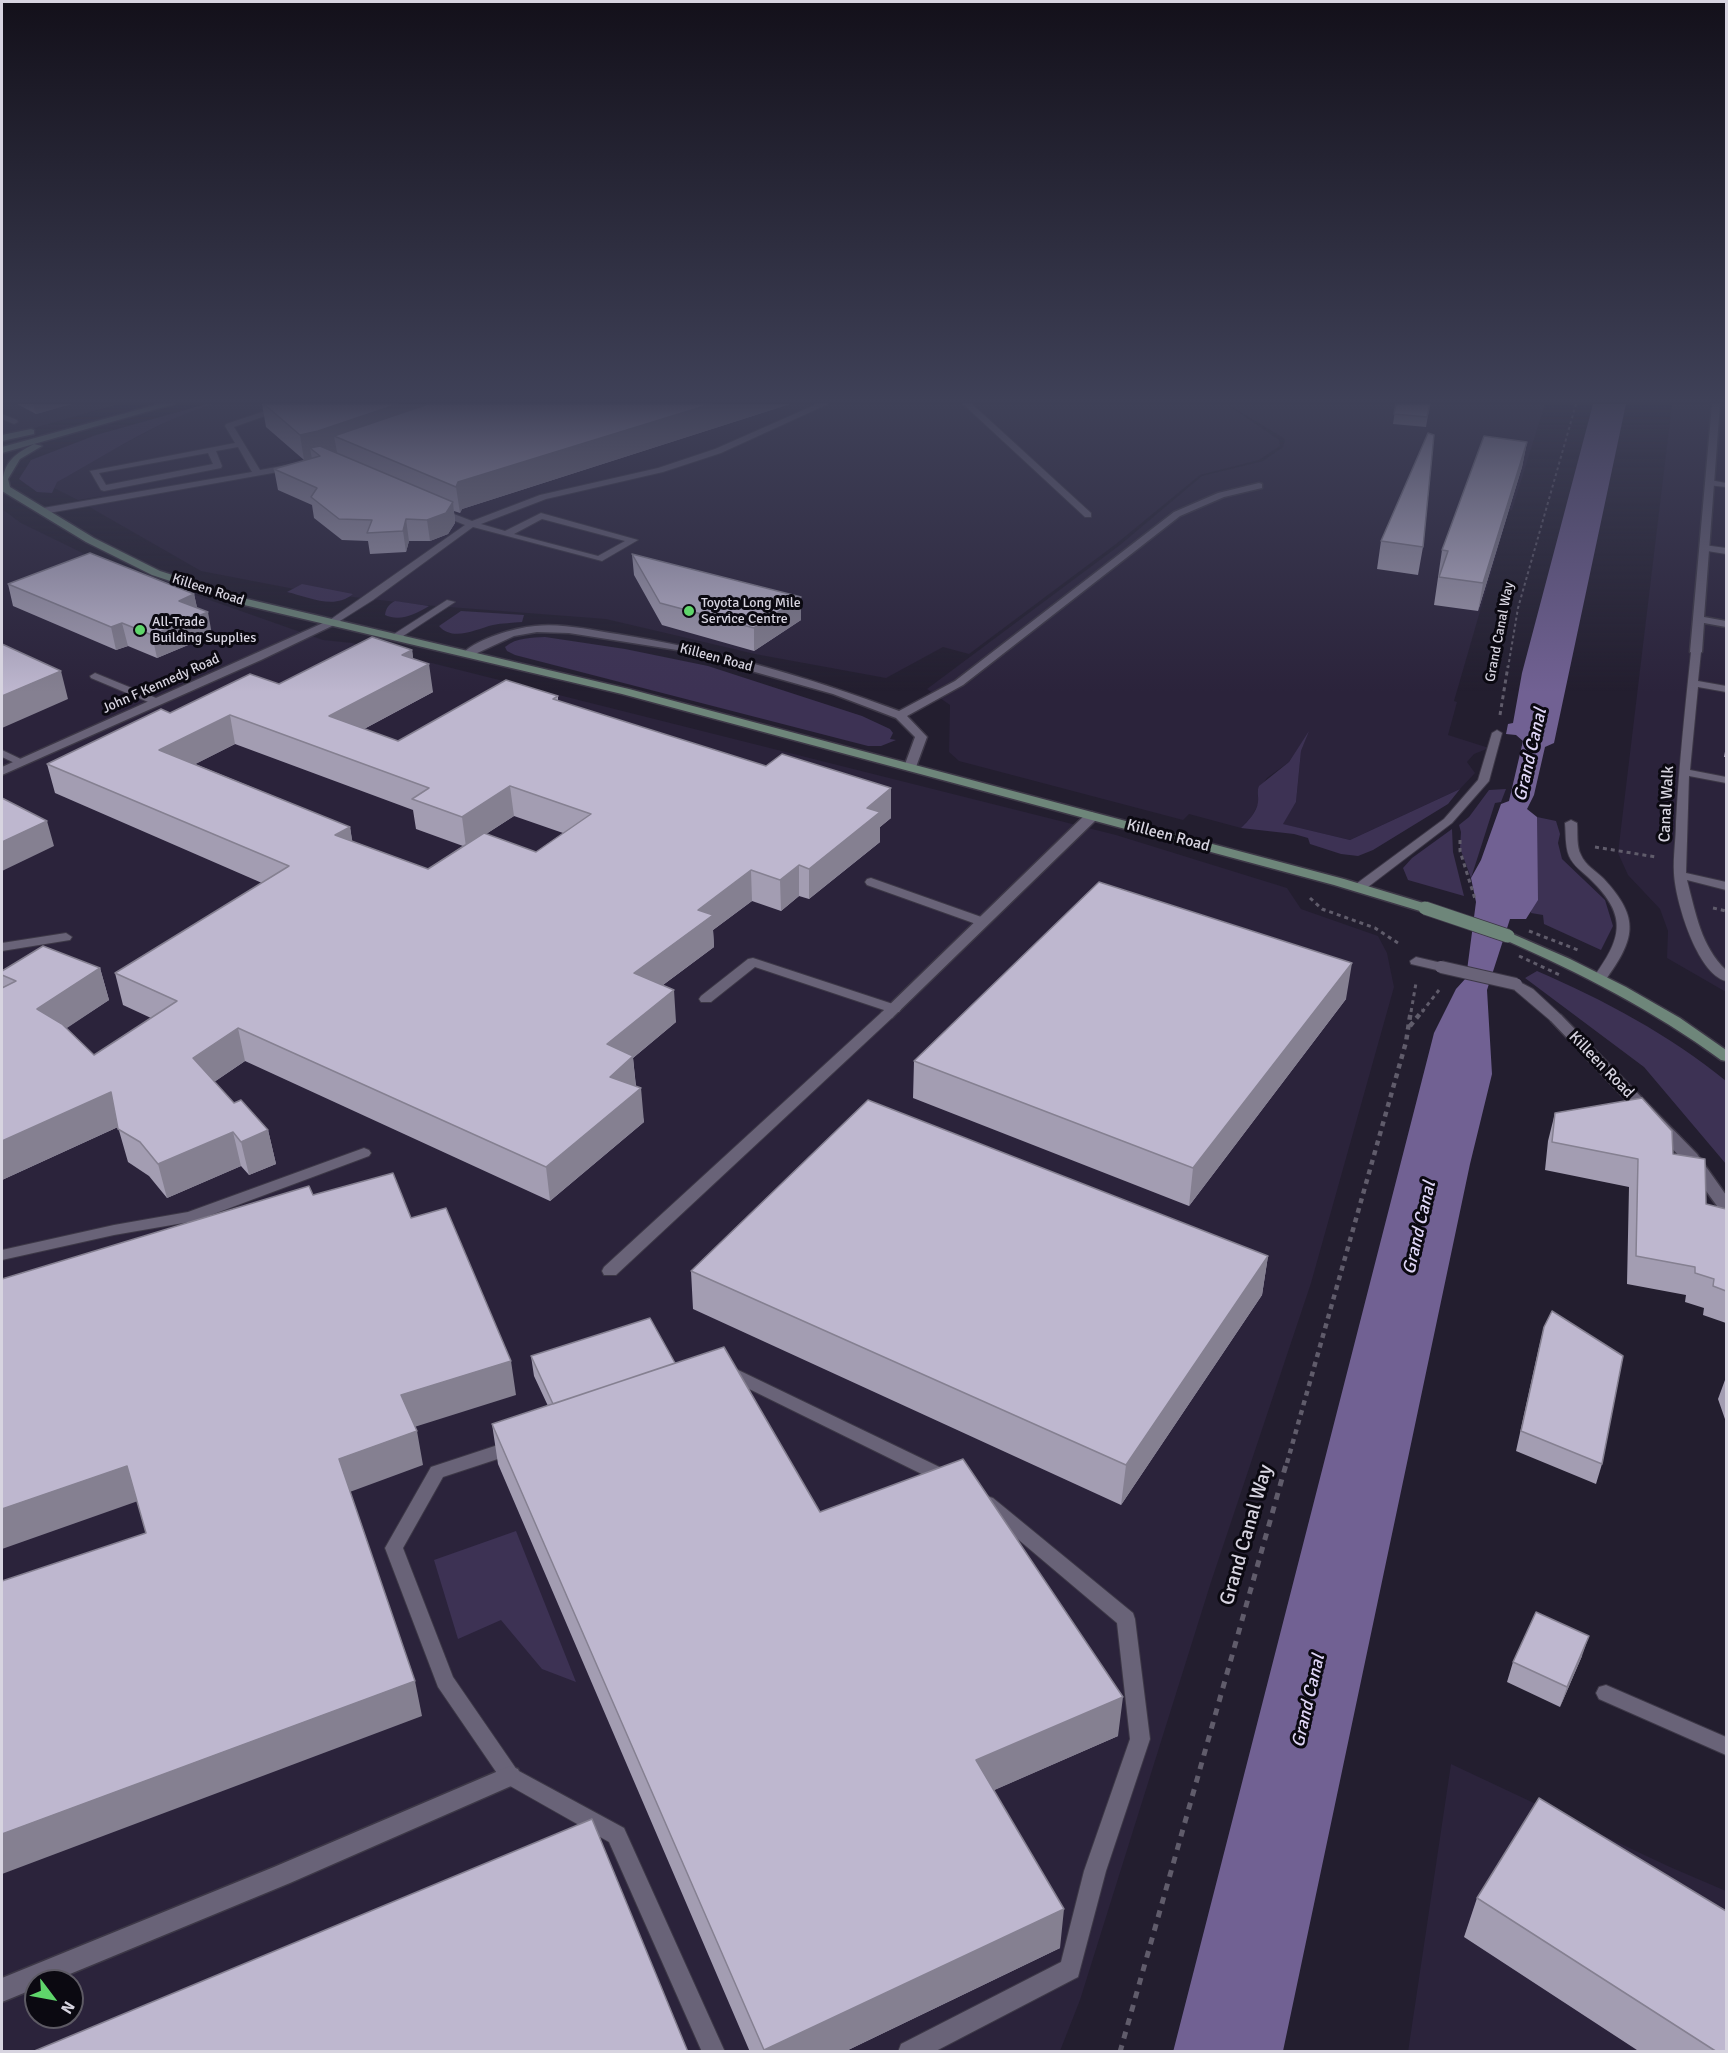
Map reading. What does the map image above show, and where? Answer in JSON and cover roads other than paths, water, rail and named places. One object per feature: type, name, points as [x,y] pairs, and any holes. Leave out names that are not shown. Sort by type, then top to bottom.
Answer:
[{"type":"street","name":"Killeen Road","points":[[23,500],[90,540],[156,573],[244,602],[625,691],[1359,887],[1508,936],[1600,978]]},
{"type":"street","points":[[900,715],[959,683],[1177,514],[1207,500]]},
{"type":"street","name":"Canal Walk","points":[[1696,652],[1708,500]]},
{"type":"street","points":[[1699,620],[1726,624]]},
{"type":"street","name":"John F Kennedy Road","points":[[2,771],[332,622]]},
{"type":"street","name":"Killeen Road","points":[[469,653],[511,633],[537,629],[580,632],[678,648],[837,692],[900,715],[921,737],[910,767]]},
{"type":"street","points":[[891,1012],[1092,816]]},
{"type":"street","points":[[1600,978],[1654,1007],[1726,1057]]},
{"type":"street","name":"Killeen Road","points":[[1556,1018],[1690,1158],[1726,1206]]},
{"type":"street","points":[[2,1990],[282,1875],[510,1776]]},
{"type":"lane","points":[[43,512],[110,500]]},
{"type":"lane","points":[[332,622],[370,598],[472,524],[536,500]]},
{"type":"lane","points":[[1071,500],[1088,515]]},
{"type":"lane","points":[[424,504],[472,524],[506,534],[599,559],[633,540],[541,516],[506,534]]},
{"type":"lane","points":[[1704,548],[1726,551]]},
{"type":"lane","points":[[396,636],[450,602]]},
{"type":"lane","name":"Canal Walk","points":[[1696,652],[1684,772],[1680,875],[1696,938],[1708,961],[1726,977]]},
{"type":"lane","points":[[95,676],[157,702]]},
{"type":"lane","points":[[1693,683],[1726,689]]},
{"type":"lane","points":[[1359,887],[1449,821],[1483,782],[1497,733]]},
{"type":"lane","points":[[2,753],[21,763]]},
{"type":"lane","points":[[1684,772],[1726,780]]},
{"type":"lane","points":[[1571,823],[1574,855],[1617,902],[1624,917],[1625,935],[1618,953],[1600,978]]},
{"type":"lane","points":[[1680,875],[1726,886]]},
{"type":"lane","points":[[871,882],[983,922]]},
{"type":"lane","points":[[2,947],[66,937]]},
{"type":"lane","name":"Killeen Road","points":[[1416,961],[1516,984],[1556,1018]]},
{"type":"lane","points":[[610,1271],[891,1012],[753,962],[706,999]]},
{"type":"lane","points":[[2,1255],[114,1230],[190,1217],[364,1153]]},
{"type":"lane","points":[[712,1381],[734,1374],[966,1488],[1126,1619],[1140,1738],[1095,1871],[1070,1969],[909,2052]]},
{"type":"lane","points":[[525,1443],[437,1472],[394,1548],[445,1681],[510,1776],[617,1835],[714,2052]]},
{"type":"lane","points":[[1606,1693],[1726,1746]]},
{"type":"water","name":"Grand Canal","points":[[1568,500],[1606,500],[1554,743],[1545,747],[1534,795],[1527,809],[1537,817],[1538,900],[1526,919],[1510,919],[1487,990],[1492,1074],[1470,1164],[1283,2051],[1173,2052],[1434,1033],[1456,989],[1466,978],[1476,902],[1471,878],[1481,860],[1501,804],[1509,801],[1523,741],[1516,735],[1506,734],[1508,724],[1513,723],[1522,673]]},
{"type":"place","name":"Toyota Long Mile Service Centre","points":[[689,611]]},
{"type":"place","name":"All-Trade Building Supplies","points":[[140,630]]}]
